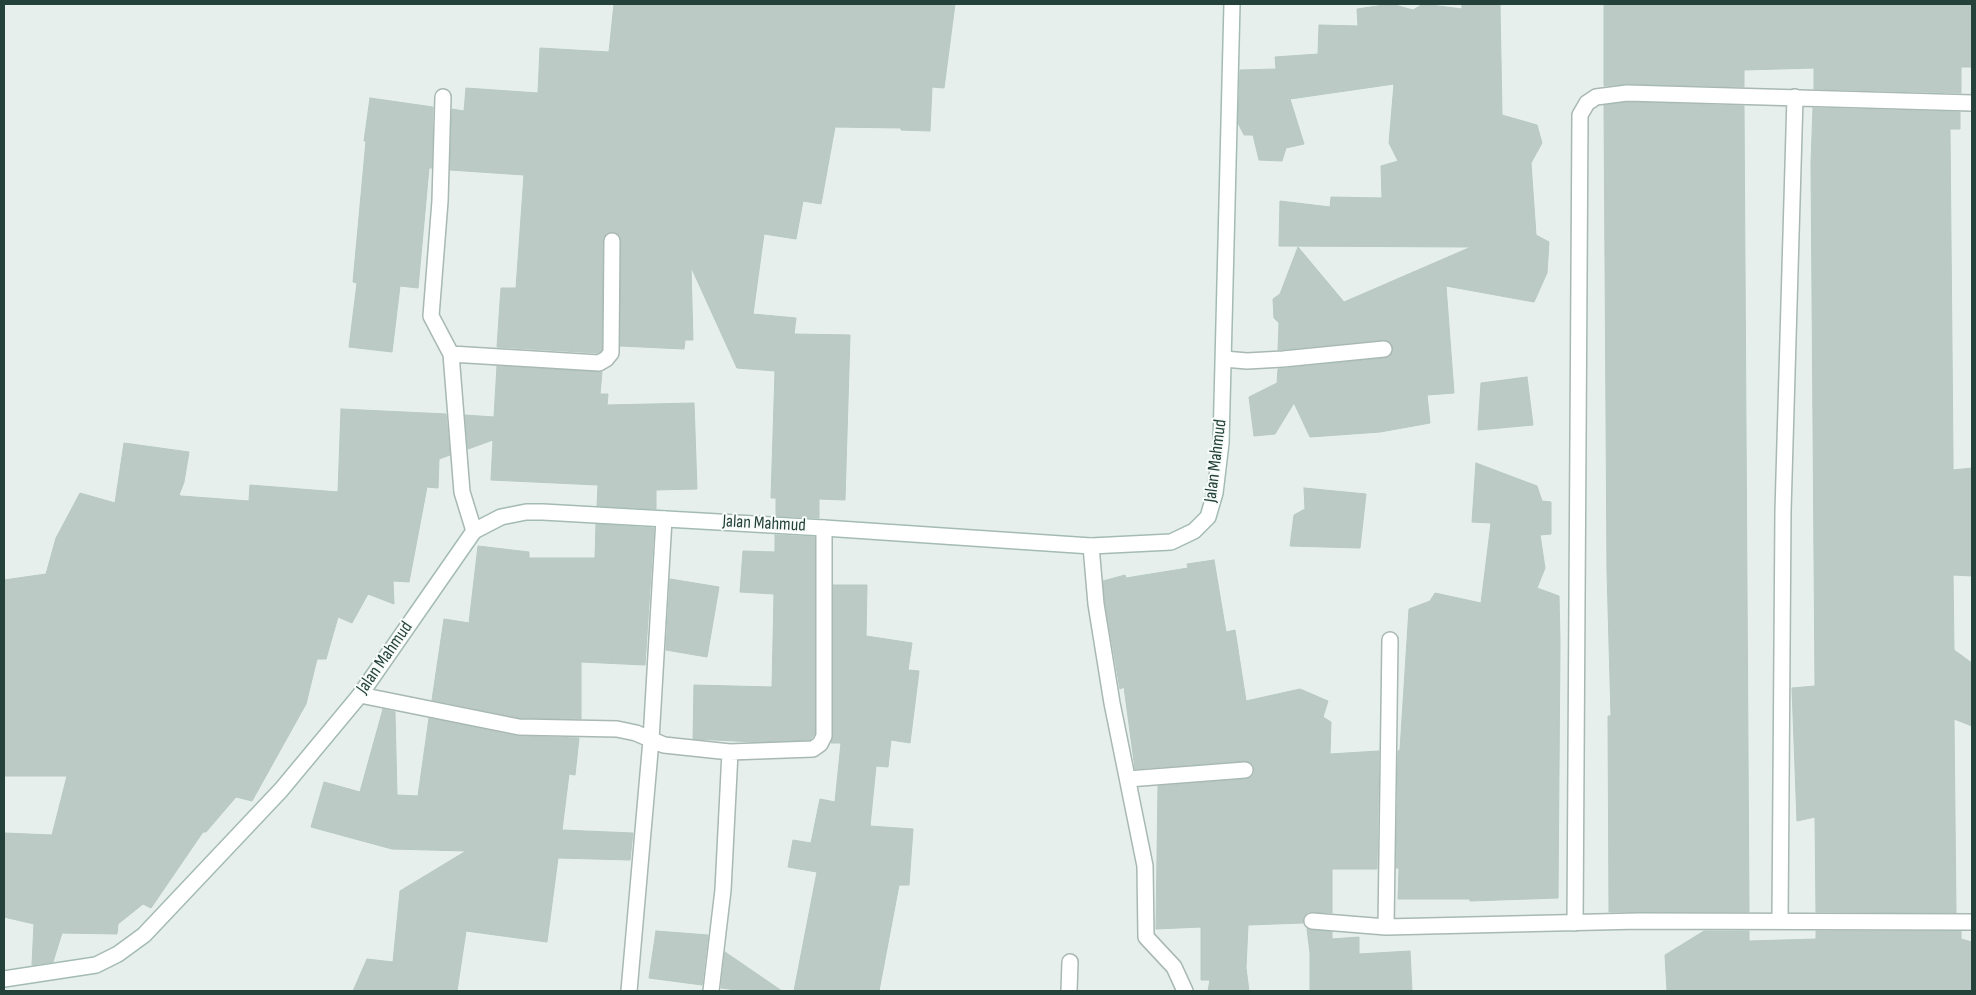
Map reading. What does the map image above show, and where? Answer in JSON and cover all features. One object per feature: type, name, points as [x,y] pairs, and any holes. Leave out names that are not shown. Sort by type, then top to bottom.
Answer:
[{"type":"street","name":"Jalan Mahmud","points":[[4,979],[96,965],[118,954],[144,935],[282,790],[360,695],[474,531],[501,517],[526,512],[824,528],[1091,546],[1171,542],[1194,532],[1208,517],[1215,493],[1221,442],[1232,4]]},
{"type":"street","points":[[1575,923],[1580,115],[1587,103],[1596,97],[1616,94],[1795,97],[1972,103]]},
{"type":"street","points":[[443,97],[440,201],[431,316],[451,354],[462,492],[474,531]]},
{"type":"street","points":[[1780,921],[1783,511],[1795,97]]},
{"type":"street","points":[[451,354],[599,363],[606,359],[611,353],[612,241]]},
{"type":"street","points":[[1224,359],[1247,361],[1283,359],[1384,349]]},
{"type":"street","points":[[629,991],[651,740],[664,519]]},
{"type":"street","points":[[360,695],[518,727],[617,728],[636,733],[664,745],[730,752],[813,748],[820,744],[824,736],[824,528]]},
{"type":"street","points":[[1091,546],[1096,604],[1112,703],[1145,866],[1146,937],[1174,968],[1185,991]]},
{"type":"street","points":[[1386,927],[1390,640]]},
{"type":"street","points":[[712,991],[723,890],[730,752]]},
{"type":"street","points":[[1128,779],[1245,770]]},
{"type":"street","points":[[1312,921],[1386,927],[1780,921],[1972,922]]},
{"type":"street","points":[[1069,991],[1070,962]]},
{"type":"building","points":[[614,4],[955,4],[944,88],[932,87],[930,131],[901,130],[901,128],[835,127],[821,204],[803,201],[796,239],[764,234],[753,314],[796,318],[794,334],[850,335],[845,500],[819,499],[819,518],[776,516],[776,498],[771,498],[775,371],[737,368],[691,267],[693,340],[685,340],[684,349],[620,346],[621,241],[620,236],[613,232],[607,233],[603,241],[602,350],[600,352],[497,347],[501,288],[516,288],[524,175],[450,170],[452,109],[464,111],[466,88],[538,93],[540,48],[609,52]]},
{"type":"building","points":[[1391,4],[1413,10],[1423,4],[1462,9],[1462,4],[1500,4],[1502,115],[1537,125],[1542,143],[1531,163],[1536,235],[1549,242],[1547,273],[1534,302],[1446,286],[1454,393],[1427,395],[1430,423],[1380,432],[1310,437],[1294,403],[1275,434],[1254,436],[1249,397],[1277,383],[1278,369],[1385,358],[1393,352],[1391,343],[1383,340],[1278,350],[1279,323],[1274,318],[1273,299],[1280,294],[1298,247],[1344,302],[1471,247],[1279,246],[1280,201],[1330,207],[1331,197],[1382,198],[1381,166],[1398,161],[1389,143],[1394,84],[1290,99],[1304,144],[1286,148],[1282,161],[1259,160],[1253,135],[1244,135],[1238,123],[1240,70],[1276,69],[1275,57],[1318,54],[1319,25],[1358,26],[1357,9]]},
{"type":"building","points":[[1604,4],[1972,4],[1972,67],[1961,67],[1961,93],[1814,89],[1814,68],[1744,70],[1744,87],[1627,84],[1604,86]]},
{"type":"building","points":[[370,98],[433,107],[432,168],[429,168],[418,288],[400,286],[392,352],[349,347],[357,283],[353,282],[366,141],[364,141]]},
{"type":"building","points":[[1627,102],[1744,106],[1749,912],[1609,912],[1608,716],[1611,716],[1607,571],[1604,105]]},
{"type":"building","points":[[1813,108],[1960,112],[1960,129],[1950,129],[1953,470],[1972,468],[1972,576],[1953,575],[1954,650],[1972,663],[1972,726],[1954,719],[1956,913],[1816,912],[1815,817],[1797,821],[1792,688],[1815,686],[1811,163]]},
{"type":"building","points":[[497,366],[602,372],[600,394],[608,394],[607,405],[694,403],[697,489],[656,490],[656,509],[597,506],[598,485],[491,480],[493,440],[468,449],[465,415],[494,417]]},
{"type":"building","points":[[1527,377],[1533,425],[1478,430],[1481,383]]},
{"type":"building","points":[[341,409],[446,414],[450,455],[439,459],[438,488],[427,487],[409,582],[393,581],[394,604],[368,594],[352,623],[338,617],[326,659],[317,659],[306,704],[252,801],[236,797],[206,832],[203,832],[151,908],[143,904],[118,924],[117,934],[62,933],[53,962],[32,965],[34,924],[4,917],[4,833],[52,835],[67,776],[4,776],[4,580],[46,574],[56,538],[80,493],[115,503],[124,443],[189,452],[184,482],[179,495],[181,496],[249,501],[250,485],[338,492]]},
{"type":"building","points":[[1476,463],[1537,486],[1542,501],[1551,502],[1551,534],[1540,535],[1545,568],[1537,588],[1559,596],[1558,898],[1470,901],[1470,899],[1398,899],[1399,868],[1396,868],[1398,751],[1400,750],[1409,609],[1430,601],[1435,593],[1481,603],[1491,523],[1472,522]]},
{"type":"building","points":[[1304,488],[1366,494],[1360,548],[1290,546],[1294,515],[1305,509]]},
{"type":"building","points":[[596,524],[654,528],[645,665],[581,662],[581,719],[520,718],[432,700],[444,619],[469,623],[478,546],[529,552],[529,558],[595,558]]},
{"type":"building","points":[[775,535],[815,537],[815,734],[810,740],[755,742],[693,739],[694,685],[772,687],[774,594],[740,592],[743,551],[775,552]]},
{"type":"building","points":[[1214,560],[1226,632],[1235,630],[1246,701],[1300,689],[1328,701],[1323,717],[1331,722],[1330,754],[1379,751],[1377,869],[1332,869],[1332,913],[1308,912],[1304,916],[1303,923],[1248,925],[1246,968],[1249,991],[1208,991],[1210,980],[1201,980],[1201,927],[1156,929],[1158,786],[1246,779],[1254,774],[1253,765],[1244,761],[1135,769],[1124,687],[1120,689],[1103,581],[1125,575],[1126,578],[1188,568],[1187,564]]},
{"type":"building","points":[[670,579],[719,587],[707,657],[666,650]]},
{"type":"building","points":[[833,585],[867,585],[866,636],[912,643],[908,670],[919,671],[910,743],[891,740],[888,767],[876,766],[870,826],[913,829],[909,885],[899,885],[879,991],[794,991],[817,872],[788,867],[793,840],[811,843],[820,799],[835,802],[841,743],[831,743],[833,736]]},
{"type":"building","points":[[383,709],[395,712],[397,795],[418,796],[429,718],[517,736],[579,738],[575,775],[569,774],[562,830],[633,833],[630,860],[558,858],[547,942],[466,931],[457,991],[353,991],[367,959],[393,962],[400,891],[466,851],[392,849],[311,827],[324,782],[360,792]]},
{"type":"building","points":[[1307,929],[1332,932],[1332,939],[1359,937],[1359,954],[1410,951],[1412,991],[1310,991],[1310,953]]},
{"type":"building","points":[[656,931],[708,935],[702,985],[649,978]]},
{"type":"building","points":[[1704,931],[1749,931],[1749,941],[1816,939],[1816,931],[1961,931],[1961,939],[1972,942],[1972,991],[1667,991],[1665,955]]},
{"type":"building","points":[[725,952],[782,991],[744,991],[721,988]]}]
